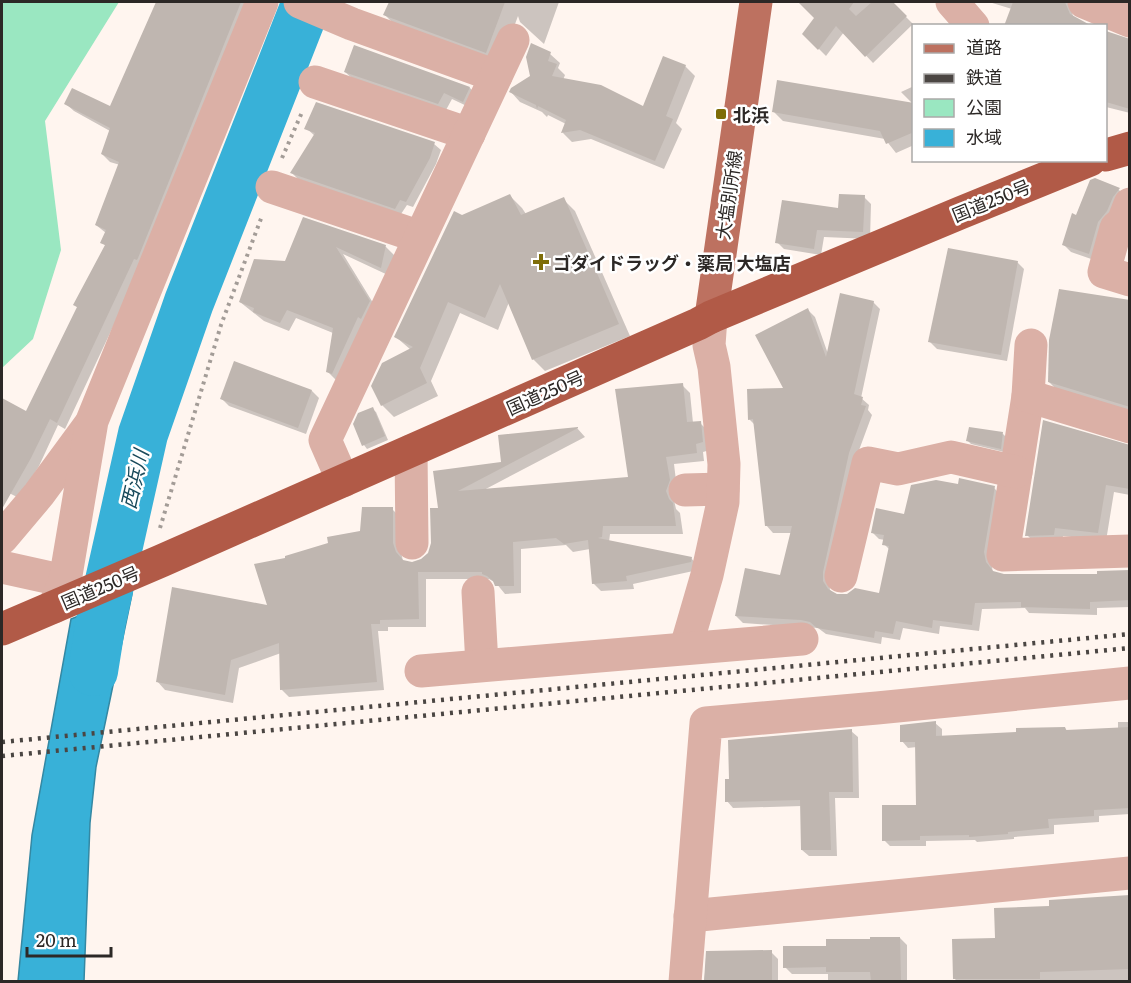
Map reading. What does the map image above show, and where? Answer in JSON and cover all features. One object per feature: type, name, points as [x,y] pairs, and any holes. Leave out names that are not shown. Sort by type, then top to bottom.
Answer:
[{"type":"highway","points":[[1107,155],[1130,148]]},
{"type":"highway","name":"国道250号","points":[[2,629],[60,594],[161,561],[698,324],[711,316],[1085,162]]},
{"type":"main road","name":"大塩別所線","points":[[711,316],[756,2]]},
{"type":"street","points":[[2,567],[60,594],[92,421],[262,2]]},
{"type":"street","points":[[300,2],[352,24],[496,76]]},
{"type":"street","points":[[952,2],[972,24]]},
{"type":"street","points":[[1084,2],[1130,21]]},
{"type":"street","points":[[343,481],[325,440],[513,40]]},
{"type":"street","points":[[315,82],[468,134]]},
{"type":"street","points":[[272,187],[420,237]]},
{"type":"street","points":[[1130,204],[1123,222],[1116,228],[1104,272],[1130,280]]},
{"type":"street","points":[[686,647],[707,575],[723,502],[724,464],[714,367],[709,345],[711,316]]},
{"type":"street","points":[[1031,345],[1028,396],[1003,555],[1130,551]]},
{"type":"street","points":[[1028,396],[1130,427]]},
{"type":"street","points":[[2,538],[39,494],[92,421]]},
{"type":"street","points":[[411,451],[412,543]]},
{"type":"street","points":[[854,563],[868,463],[898,469],[951,457],[1016,472]]},
{"type":"street","points":[[685,490],[723,489]]},
{"type":"street","points":[[478,592],[482,665]]},
{"type":"street","points":[[421,671],[802,639]]},
{"type":"street","points":[[685,981],[706,723],[1130,683]]},
{"type":"street","points":[[690,915],[1130,873]]},
{"type":"path","points":[[161,561],[157,540],[221,325],[279,167],[315,82]]},
{"type":"green space","points":[[2,2],[119,2],[45,121],[61,250],[33,339],[2,368]]},
{"type":"water","points":[[132,594],[96,767],[90,823],[84,981],[18,981],[32,835],[71,619]]},
{"type":"building","points":[[156,2],[241,2],[138,258],[134,259],[57,423],[50,419],[2,509],[2,398],[26,411],[77,307],[73,305],[105,245],[100,243],[106,230],[95,225],[119,162],[101,154],[110,128],[64,104],[72,88],[110,106]]},
{"type":"building","points":[[389,2],[505,2],[486,53],[383,15]]},
{"type":"building","points":[[798,2],[854,2],[849,9],[856,16],[872,2],[893,2],[907,16],[865,57],[836,26],[818,50],[802,34],[814,18]]},
{"type":"building","points":[[1013,2],[1065,2],[1070,14],[1088,24],[1005,24]]},
{"type":"building","points":[[1107,31],[1130,39],[1130,109],[1107,102]]},
{"type":"building","points":[[531,43],[551,52],[548,61],[557,64],[552,76],[601,85],[643,106],[663,56],[686,65],[666,116],[673,119],[655,161],[580,130],[561,133],[566,120],[538,106],[537,109],[536,105],[509,92],[511,88],[530,76],[526,57]]},
{"type":"building","points":[[354,45],[470,87],[463,102],[444,93],[438,104],[344,72]]},
{"type":"building","points":[[777,80],[912,103],[912,133],[886,144],[880,131],[772,112]]},
{"type":"building","points":[[316,102],[435,142],[430,158],[406,202],[400,200],[395,209],[290,173],[315,133],[304,129]]},
{"type":"building","points":[[1095,178],[1120,188],[1098,222],[1089,254],[1062,245],[1072,213],[1076,215],[1090,180]]},
{"type":"building","name":"ゴダイドラッグ・薬局 大塩店","points":[[510,194],[521,215],[564,197],[619,324],[532,360],[500,284],[485,318],[448,302],[420,368],[427,383],[381,406],[371,386],[382,363],[413,347],[394,337],[454,211],[462,215]]},
{"type":"building","points":[[839,194],[865,195],[863,232],[817,230],[814,249],[775,243],[782,200],[838,208]]},
{"type":"building","points":[[303,217],[386,245],[381,268],[336,247],[370,301],[361,319],[358,317],[332,374],[326,372],[333,328],[287,310],[280,323],[253,312],[254,308],[239,302],[254,259],[285,261]]},
{"type":"building","points":[[948,248],[1018,261],[1001,355],[928,342]]},
{"type":"building","points":[[1059,289],[1130,300],[1130,407],[1048,382],[1049,340]]},
{"type":"building","points":[[840,293],[874,301],[854,394],[863,397],[861,405],[866,406],[849,453],[823,572],[823,581],[828,589],[837,594],[847,594],[855,588],[879,593],[889,546],[882,545],[884,535],[871,533],[876,508],[904,514],[911,485],[936,480],[958,484],[959,478],[995,486],[984,552],[986,562],[993,571],[1004,574],[1097,574],[1097,571],[1130,570],[1130,600],[1090,602],[1090,609],[1021,607],[1021,602],[975,603],[972,625],[933,620],[932,628],[896,621],[893,634],[875,631],[874,638],[817,628],[810,622],[801,620],[735,616],[745,568],[780,575],[792,526],[765,526],[753,419],[748,420],[747,389],[783,388],[755,335],[808,308],[826,357]]},
{"type":"building","points":[[234,361],[312,390],[298,428],[220,399]]},
{"type":"building","points":[[683,383],[687,422],[701,421],[703,442],[696,444],[697,453],[666,457],[670,480],[666,491],[673,503],[676,526],[603,526],[602,537],[598,538],[692,557],[691,562],[626,576],[627,581],[592,584],[588,540],[564,544],[556,538],[513,542],[514,586],[495,586],[493,581],[482,572],[418,572],[419,619],[380,620],[380,624],[371,624],[377,682],[280,690],[279,643],[231,660],[225,695],[156,682],[172,587],[267,605],[254,564],[285,558],[285,556],[328,543],[327,537],[360,531],[362,507],[393,507],[393,543],[396,552],[403,560],[412,562],[421,559],[428,553],[431,543],[430,508],[438,508],[433,471],[501,462],[498,435],[578,427],[458,491],[628,477],[615,389]]},
{"type":"building","points":[[373,407],[385,436],[362,446],[353,424],[358,413]]},
{"type":"building","points":[[1043,420],[1130,445],[1130,489],[1106,485],[1098,533],[1055,528],[1054,535],[1025,536]]},
{"type":"building","points":[[969,427],[1003,432],[1001,449],[966,441]]},
{"type":"building","points":[[936,721],[936,736],[1016,732],[1016,728],[1065,727],[1066,730],[1130,727],[1130,808],[1094,810],[1094,816],[1048,819],[1049,828],[1008,832],[1008,834],[969,837],[969,835],[920,836],[920,840],[882,841],[882,805],[916,805],[915,742],[900,742],[900,725]]},
{"type":"building","points":[[852,729],[853,792],[829,792],[831,850],[801,850],[800,800],[725,802],[725,779],[729,779],[728,740]]},
{"type":"building","points":[[1130,895],[1130,969],[1040,972],[1040,979],[953,979],[952,939],[995,938],[994,908],[1049,906],[1049,900]]},
{"type":"building","points":[[870,937],[900,937],[901,981],[871,981],[870,972],[826,972],[826,967],[783,968],[783,946],[826,946],[826,939],[870,939]]},
{"type":"building","points":[[772,950],[772,981],[704,981],[706,951]]},
{"type":"waterway","name":"西浜川","points":[[93,671],[101,621],[143,434],[189,302],[307,2]]},
{"type":"railway","points":[[2,742],[1130,634]]},
{"type":"railway","points":[[2,756],[1130,648]]},
{"type":"place","name":"北浜","points":[[721,114]]},
{"type":"place","name":"ゴダイドラッグ・薬局 大塩店","points":[[541,262]]}]
